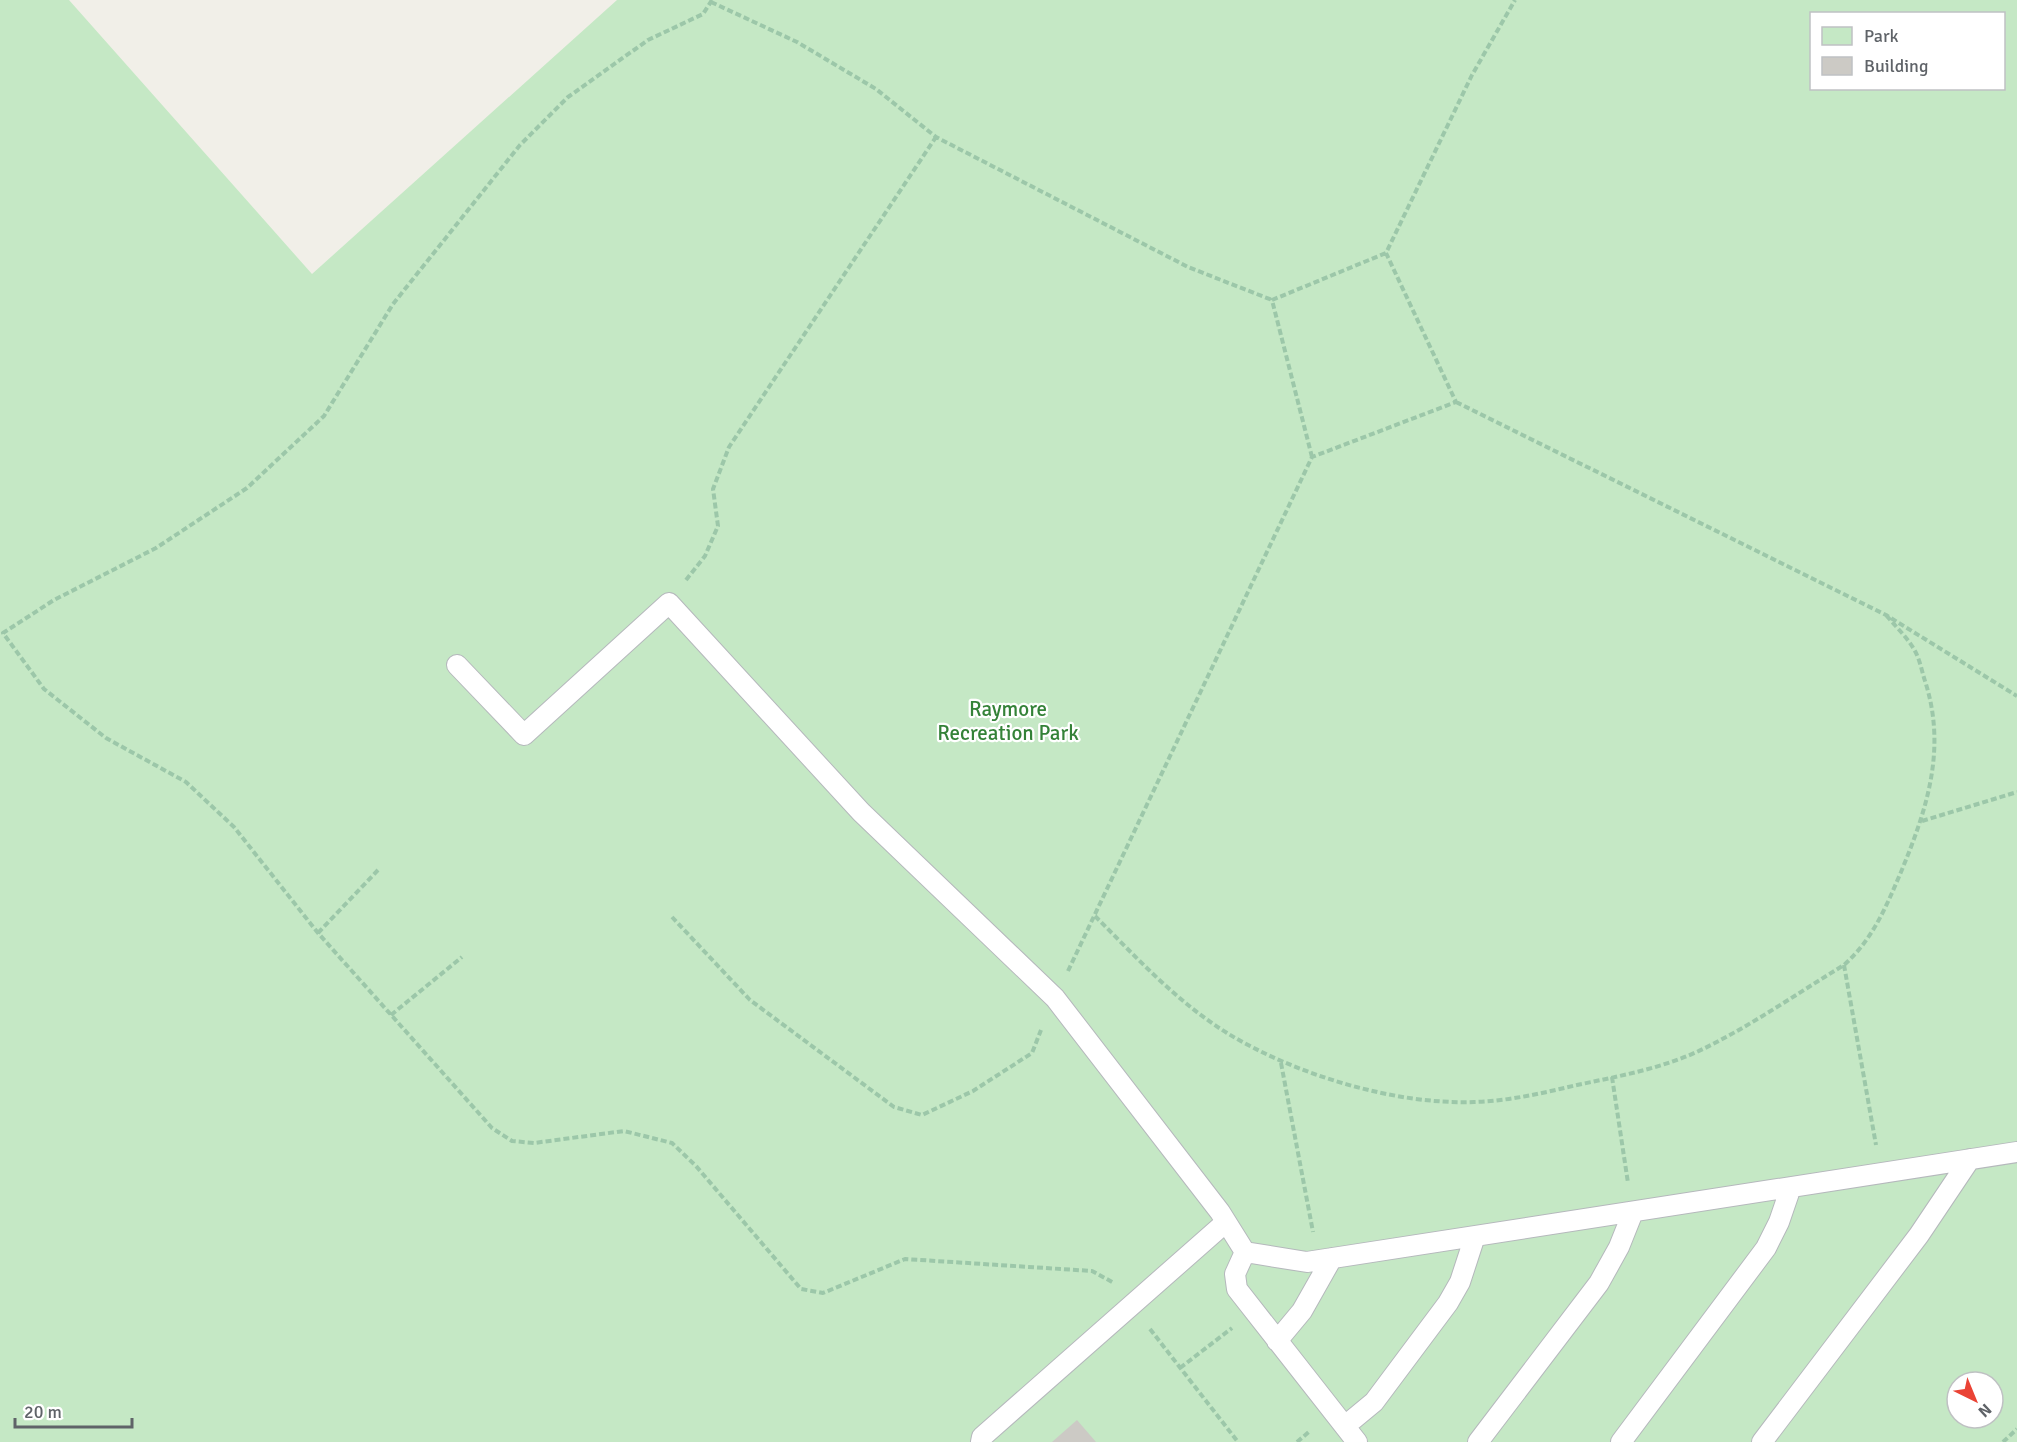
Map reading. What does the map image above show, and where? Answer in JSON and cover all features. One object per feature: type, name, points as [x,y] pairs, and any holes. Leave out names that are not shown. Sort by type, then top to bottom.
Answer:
[{"type":"lane","points":[[458,665],[524,735],[669,603],[861,812],[1055,998],[1226,1222],[1245,1252],[1307,1262],[2017,1152]]},
{"type":"lane","points":[[1762,1442],[1919,1235],[1970,1159]]},
{"type":"lane","points":[[1621,1442],[1766,1248],[1779,1222],[1791,1187]]},
{"type":"lane","points":[[1478,1442],[1599,1283],[1619,1247],[1632,1212]]},
{"type":"lane","points":[[981,1442],[982,1437],[1130,1304],[1226,1222]]},
{"type":"lane","points":[[1345,1426],[1374,1402],[1448,1303],[1460,1281],[1475,1236]]},
{"type":"lane","points":[[1245,1252],[1234,1274],[1237,1289],[1357,1442]]},
{"type":"lane","points":[[1277,1341],[1302,1311],[1325,1259]]},
{"type":"path","points":[[1238,1442],[1113,1281],[1092,1271],[905,1259],[823,1293],[801,1289],[696,1166],[672,1143],[624,1131],[534,1143],[512,1141],[492,1128],[318,933],[234,827],[186,782],[106,738],[44,689],[2,634],[54,600],[156,548],[247,488],[324,416],[393,304],[520,145],[568,97],[648,40],[703,14],[711,1],[797,42],[866,83],[936,137],[1188,267],[1272,300],[1386,253],[1472,75],[1515,0]]},
{"type":"path","points":[[669,603],[705,556],[718,526],[713,489],[729,447],[936,137]]},
{"type":"path","points":[[1386,253],[1456,402],[1886,615],[2017,696]]},
{"type":"path","points":[[672,917],[750,1000],[894,1107],[922,1115],[973,1091],[1032,1053],[1055,998],[1312,457],[1272,300]]},
{"type":"path","points":[[1312,457],[1456,402]]},
{"type":"path","points":[[1094,915],[1166,986],[1226,1032],[1281,1062],[1350,1085],[1406,1097],[1473,1102],[1530,1096],[1661,1066],[1703,1049],[1844,965],[1862,948],[1880,920],[1922,821],[1931,790],[1936,751],[1931,699],[1916,652],[1886,615]]},
{"type":"path","points":[[1922,821],[2017,792]]},
{"type":"path","points":[[318,933],[378,870]]},
{"type":"path","points":[[391,1015],[462,957]]},
{"type":"path","points":[[1844,965],[1867,1085],[1880,1173]]},
{"type":"path","points":[[1281,1062],[1325,1259]]},
{"type":"path","points":[[1612,1077],[1632,1212]]},
{"type":"path","points":[[1180,1368],[1254,1311]]},
{"type":"path","points":[[2003,1442],[2017,1429]]},
{"type":"green space","name":"Raymore Recreation Park","points":[[0,0],[69,0],[312,274],[617,0],[2017,0],[2017,1442],[0,1442]]},
{"type":"building","points":[[1077,1420],[1096,1442],[1052,1442]]}]
